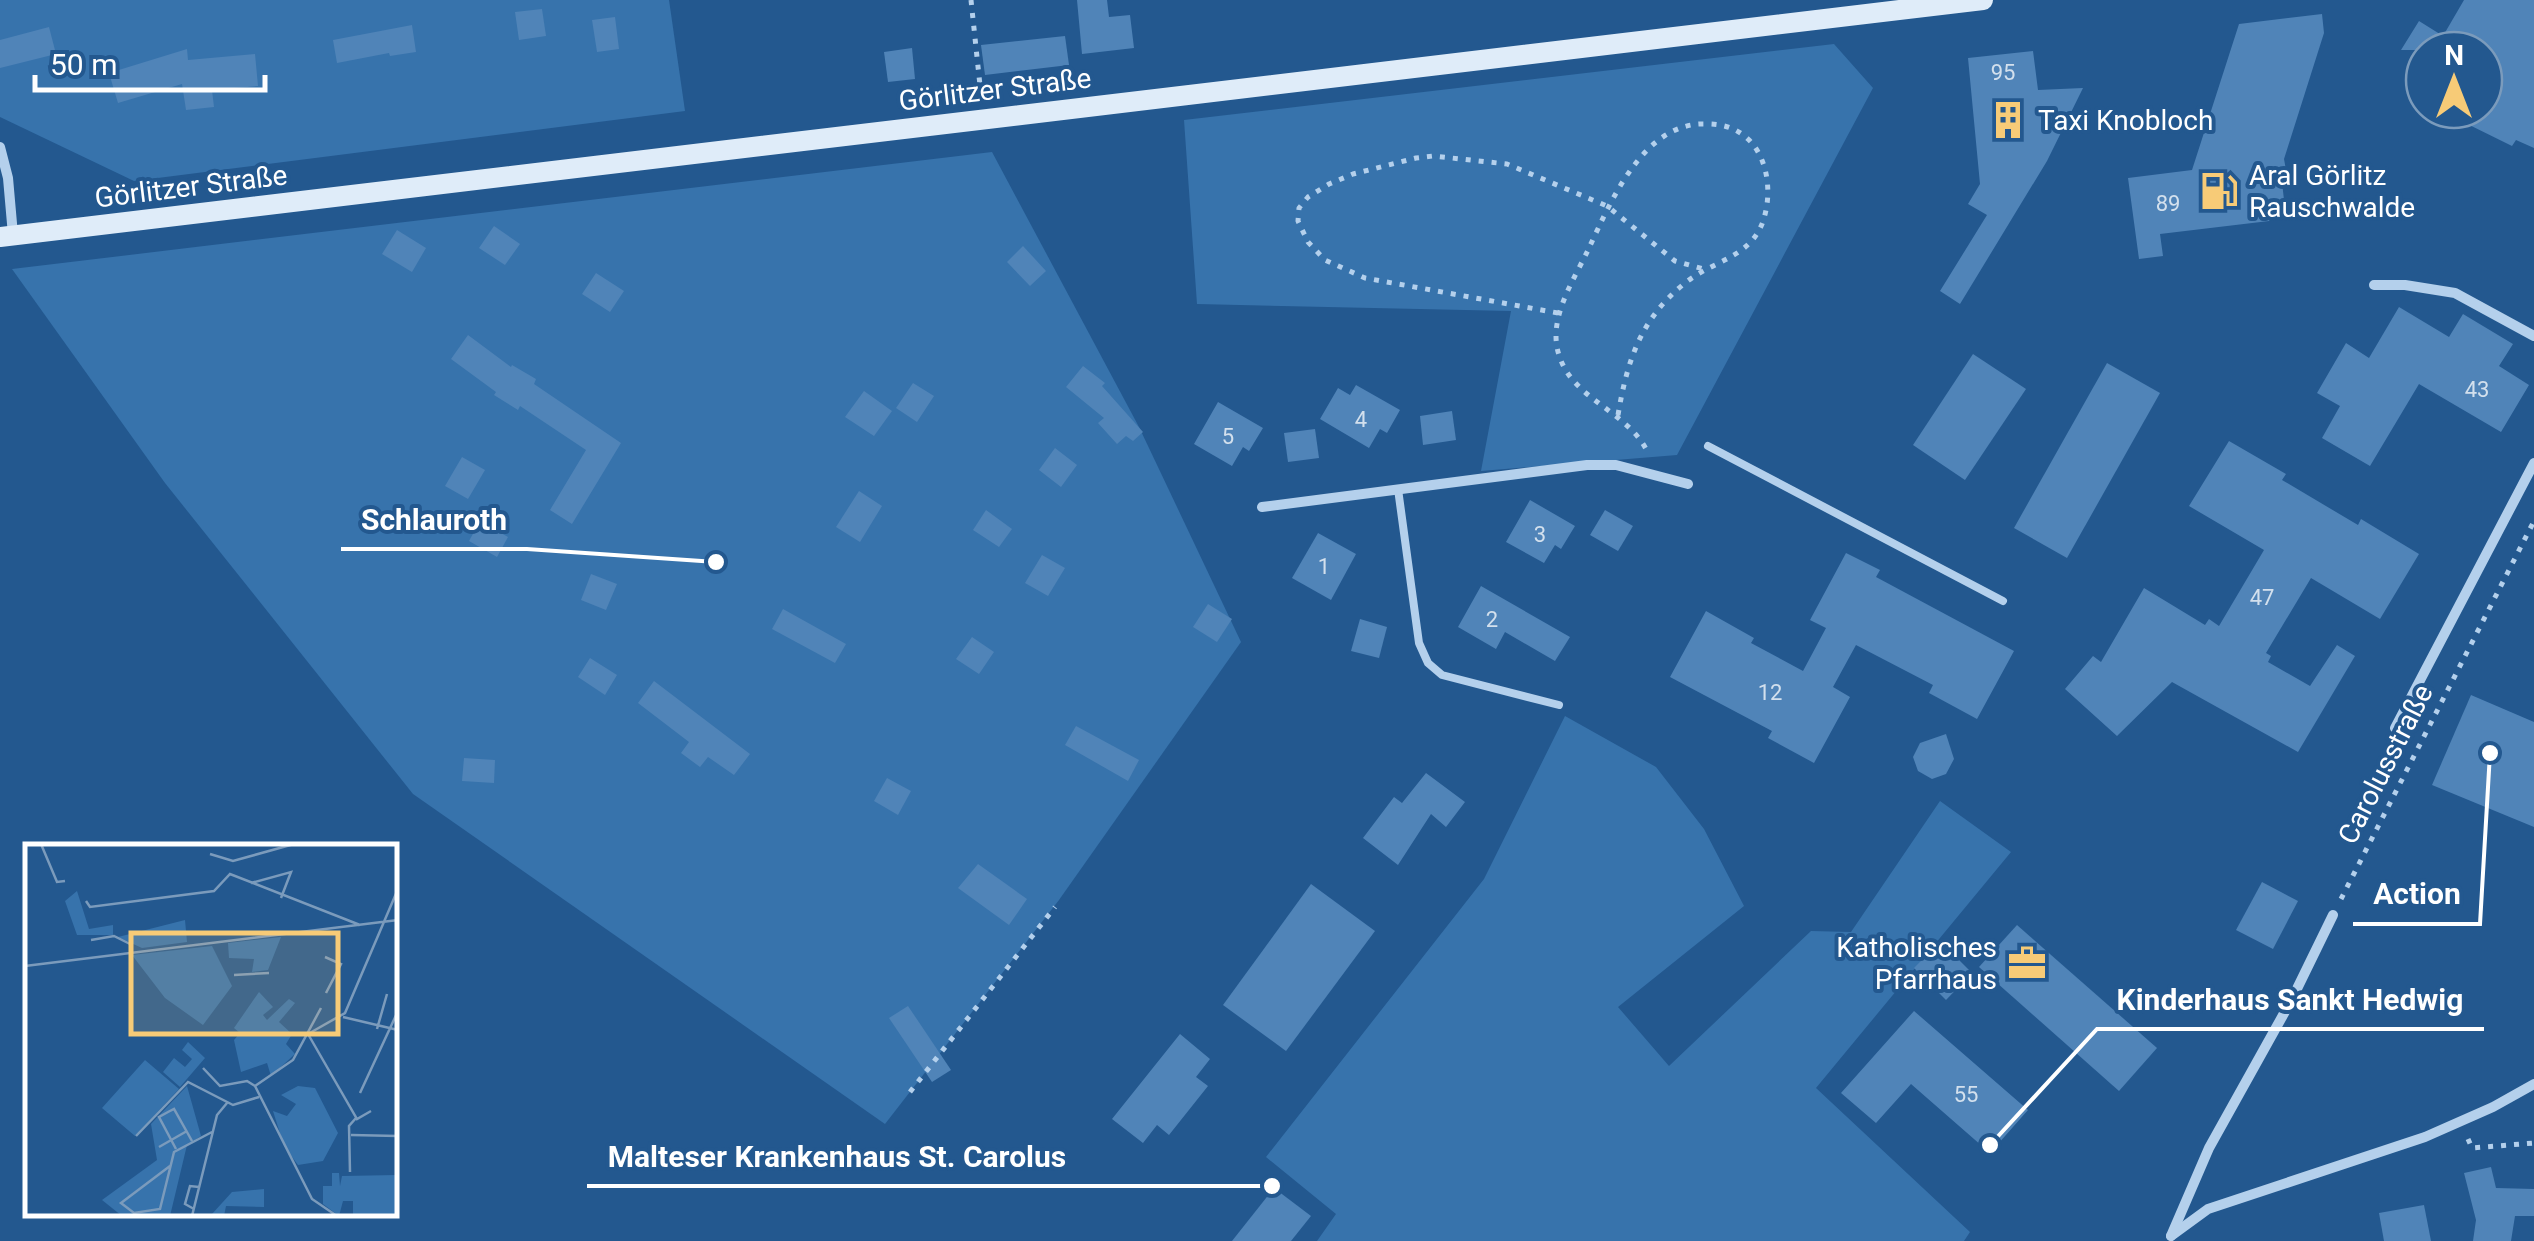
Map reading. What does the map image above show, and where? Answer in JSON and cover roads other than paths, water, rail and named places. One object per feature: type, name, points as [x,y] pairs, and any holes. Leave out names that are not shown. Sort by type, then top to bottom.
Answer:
[{"type":"street","name":"Görlitzer Straße","points":[[0,147],[8,178],[6,236],[1983,0]]},
{"type":"street","points":[[2374,285],[2405,285],[2455,293],[2534,336]]},
{"type":"street","points":[[1262,507],[1586,466],[1616,466],[1688,484]]},
{"type":"street","name":"Carolusstraße","points":[[2395,728],[2533,467]]},
{"type":"street","points":[[2170,1239],[2209,1148],[2333,916]]},
{"type":"street","points":[[2170,1239],[2208,1209],[2425,1137],[2534,1084]]},
{"type":"lane","points":[[1708,446],[2003,602]]},
{"type":"lane","points":[[1398,490],[1418,643],[1428,663],[1442,675],[1560,705]]},
{"type":"place","name":"Taxi Knobloch","points":[[2008,120]]},
{"type":"place","name":"Aral Görlitz Rauschwalde","points":[[2219,191]]},
{"type":"place","name":"Schlauroth","points":[[716,562]]},
{"type":"place","name":"Action","points":[[2490,753]]},
{"type":"place","name":"Katholisches Pfarrhaus","points":[[2027,963]]},
{"type":"place","name":"Kinderhaus Sankt Hedwig","points":[[1990,1145]]},
{"type":"place","name":"Malteser Krankenhaus St. Carolus","points":[[1272,1186]]}]
